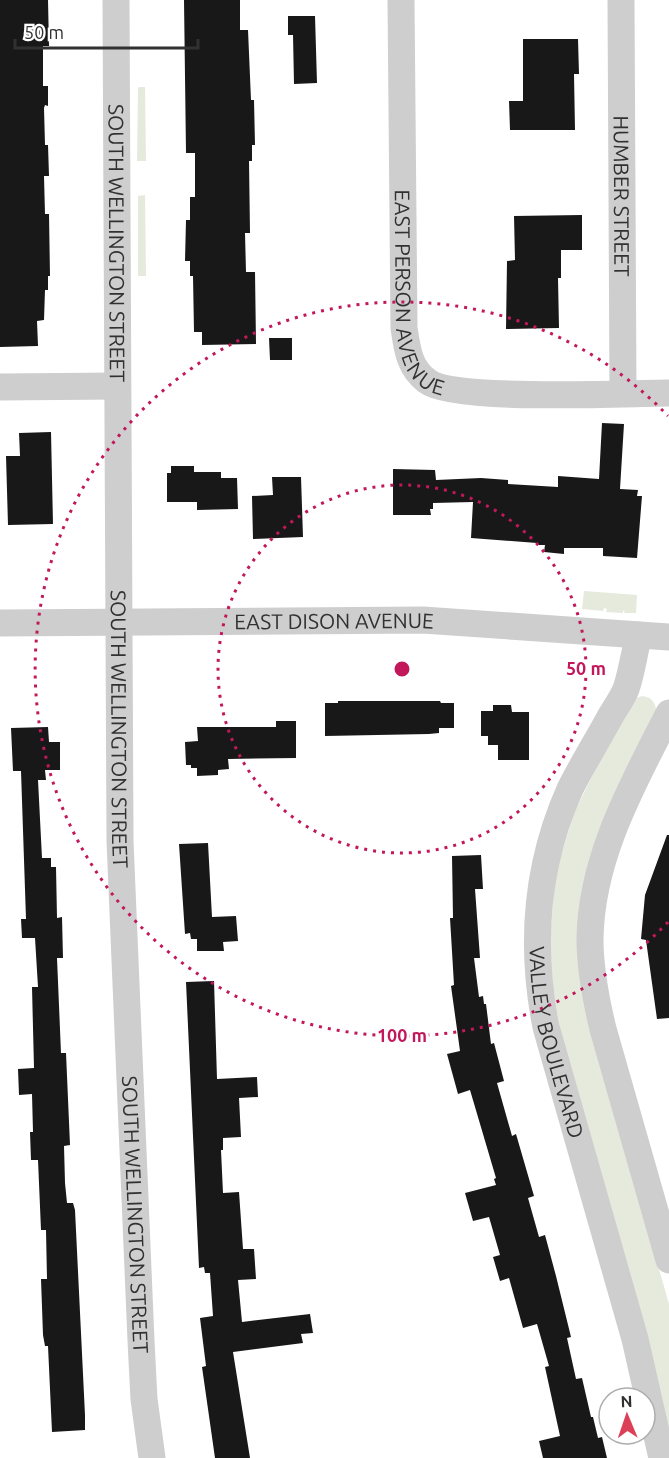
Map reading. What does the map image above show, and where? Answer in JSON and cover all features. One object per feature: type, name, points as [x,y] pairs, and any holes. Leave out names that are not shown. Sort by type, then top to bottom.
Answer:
[{"type":"street","name":"SOUTH WELLINGTON STREET","points":[[116,0],[122,896],[144,1399],[152,1458]]},
{"type":"street","name":"EAST PERSON AVENUE","points":[[401,0],[404,328],[408,352],[416,372],[428,383],[441,388],[466,392],[669,393]]},
{"type":"street","name":"HUMBER STREET","points":[[621,0],[623,393]]},
{"type":"street","points":[[0,387],[117,386]]},
{"type":"street","name":"EAST DISON AVENUE","points":[[0,623],[423,621],[669,637]]},
{"type":"street","name":"VALLEY BOULEVARD","points":[[639,635],[625,690],[570,789],[551,839],[539,902],[537,965],[549,1036],[635,1339],[662,1458]]},
{"type":"street","points":[[669,713],[610,837],[595,890],[590,938],[596,996],[603,1029],[669,1260]]},
{"type":"shaded area","points":[[139,87],[145,87],[146,161],[137,161]]},
{"type":"shaded area","points":[[145,195],[146,276],[138,276],[138,196]]},
{"type":"shaded area","points":[[584,591],[637,595],[636,613],[625,613],[623,610],[623,613],[606,612],[607,609],[604,608],[603,611],[582,609]]},
{"type":"shaded area","points":[[642,696],[649,698],[656,708],[657,715],[585,881],[643,1213],[669,1304],[669,1441],[657,1396],[657,1386],[654,1386],[564,1051],[548,960],[556,871],[575,811],[612,736],[634,699]]},
{"type":"building","points":[[0,0],[48,0],[49,46],[43,46],[43,86],[48,86],[48,106],[45,105],[44,108],[49,176],[44,176],[45,214],[49,214],[50,276],[48,276],[48,290],[45,290],[44,320],[37,321],[38,346],[0,347]]},
{"type":"building","points":[[184,0],[240,0],[240,30],[248,30],[255,145],[252,145],[252,161],[249,161],[250,233],[245,233],[246,272],[255,272],[256,344],[202,345],[202,332],[194,332],[193,276],[190,276],[190,261],[185,261],[186,220],[190,220],[190,197],[195,197],[195,153],[186,153]]},
{"type":"building","points":[[288,16],[315,16],[317,83],[294,84],[293,35],[288,35]]},
{"type":"building","points":[[523,39],[578,39],[579,74],[574,74],[575,130],[510,130],[509,101],[523,101]]},
{"type":"building","points":[[582,215],[582,250],[561,250],[561,278],[558,278],[559,328],[506,329],[507,261],[515,260],[514,216]]},
{"type":"building","points":[[269,338],[292,338],[292,360],[270,360]]},
{"type":"building","points":[[602,423],[624,424],[620,489],[638,490],[637,496],[642,496],[637,558],[603,556],[603,548],[564,548],[564,554],[544,552],[545,545],[536,545],[537,543],[471,538],[473,502],[433,503],[433,509],[430,509],[431,515],[393,515],[393,469],[435,470],[436,480],[481,478],[508,480],[508,484],[558,487],[558,476],[599,479]]},
{"type":"building","points":[[51,432],[53,524],[8,525],[6,456],[20,456],[19,433]]},
{"type":"building","points":[[171,466],[194,466],[194,472],[221,472],[221,478],[237,478],[238,509],[197,510],[197,502],[167,502],[167,473],[171,473]]},
{"type":"building","points":[[272,477],[301,477],[303,537],[253,539],[252,496],[273,495]]},
{"type":"building","points":[[338,701],[454,703],[454,728],[439,728],[439,733],[429,734],[325,736],[325,703],[338,703]]},
{"type":"building","points":[[493,705],[511,705],[512,712],[529,712],[529,760],[498,760],[498,745],[488,745],[488,736],[481,736],[481,711],[493,711]]},
{"type":"building","points":[[276,721],[296,721],[296,758],[228,759],[229,769],[218,770],[218,775],[197,776],[197,768],[186,765],[185,742],[198,741],[197,727],[276,727]]},
{"type":"building","points":[[48,727],[49,742],[60,742],[60,770],[45,770],[46,780],[38,780],[42,858],[51,858],[51,867],[56,867],[57,918],[62,917],[63,958],[57,958],[61,1053],[66,1053],[70,1145],[64,1146],[65,1183],[67,1203],[73,1203],[75,1210],[85,1415],[85,1430],[52,1432],[48,1346],[45,1346],[43,1335],[41,1279],[47,1279],[46,1230],[41,1230],[38,1160],[31,1160],[32,1094],[19,1095],[18,1069],[34,1068],[32,987],[38,987],[35,938],[22,938],[21,919],[26,919],[21,771],[13,771],[11,728]]},
{"type":"building","points":[[667,835],[669,835],[669,1018],[657,1019],[646,940],[641,939],[645,895]]},
{"type":"building","points":[[208,843],[212,917],[236,916],[238,941],[223,942],[224,951],[197,951],[197,939],[191,939],[190,933],[185,934],[179,844]]},
{"type":"building","points":[[481,855],[483,889],[475,889],[480,958],[474,958],[479,997],[483,996],[484,1004],[486,1004],[491,1044],[494,1043],[504,1081],[497,1083],[512,1136],[516,1134],[534,1196],[528,1198],[539,1237],[545,1235],[556,1276],[571,1337],[567,1338],[576,1379],[582,1378],[597,1434],[597,1446],[604,1446],[607,1458],[543,1458],[539,1441],[560,1436],[545,1367],[549,1366],[537,1324],[523,1328],[509,1278],[500,1281],[493,1257],[500,1255],[489,1217],[473,1221],[465,1193],[496,1185],[494,1179],[496,1178],[470,1090],[458,1094],[447,1054],[460,1051],[451,986],[454,985],[450,918],[453,918],[452,856]]},
{"type":"building","points":[[214,981],[217,1079],[257,1077],[258,1097],[239,1098],[241,1137],[223,1138],[223,1150],[221,1150],[223,1193],[239,1192],[243,1249],[254,1249],[256,1279],[238,1280],[242,1322],[310,1314],[313,1333],[301,1334],[303,1343],[233,1352],[250,1458],[215,1458],[202,1367],[206,1366],[200,1318],[213,1316],[210,1273],[205,1273],[204,1267],[199,1268],[186,982]]}]
